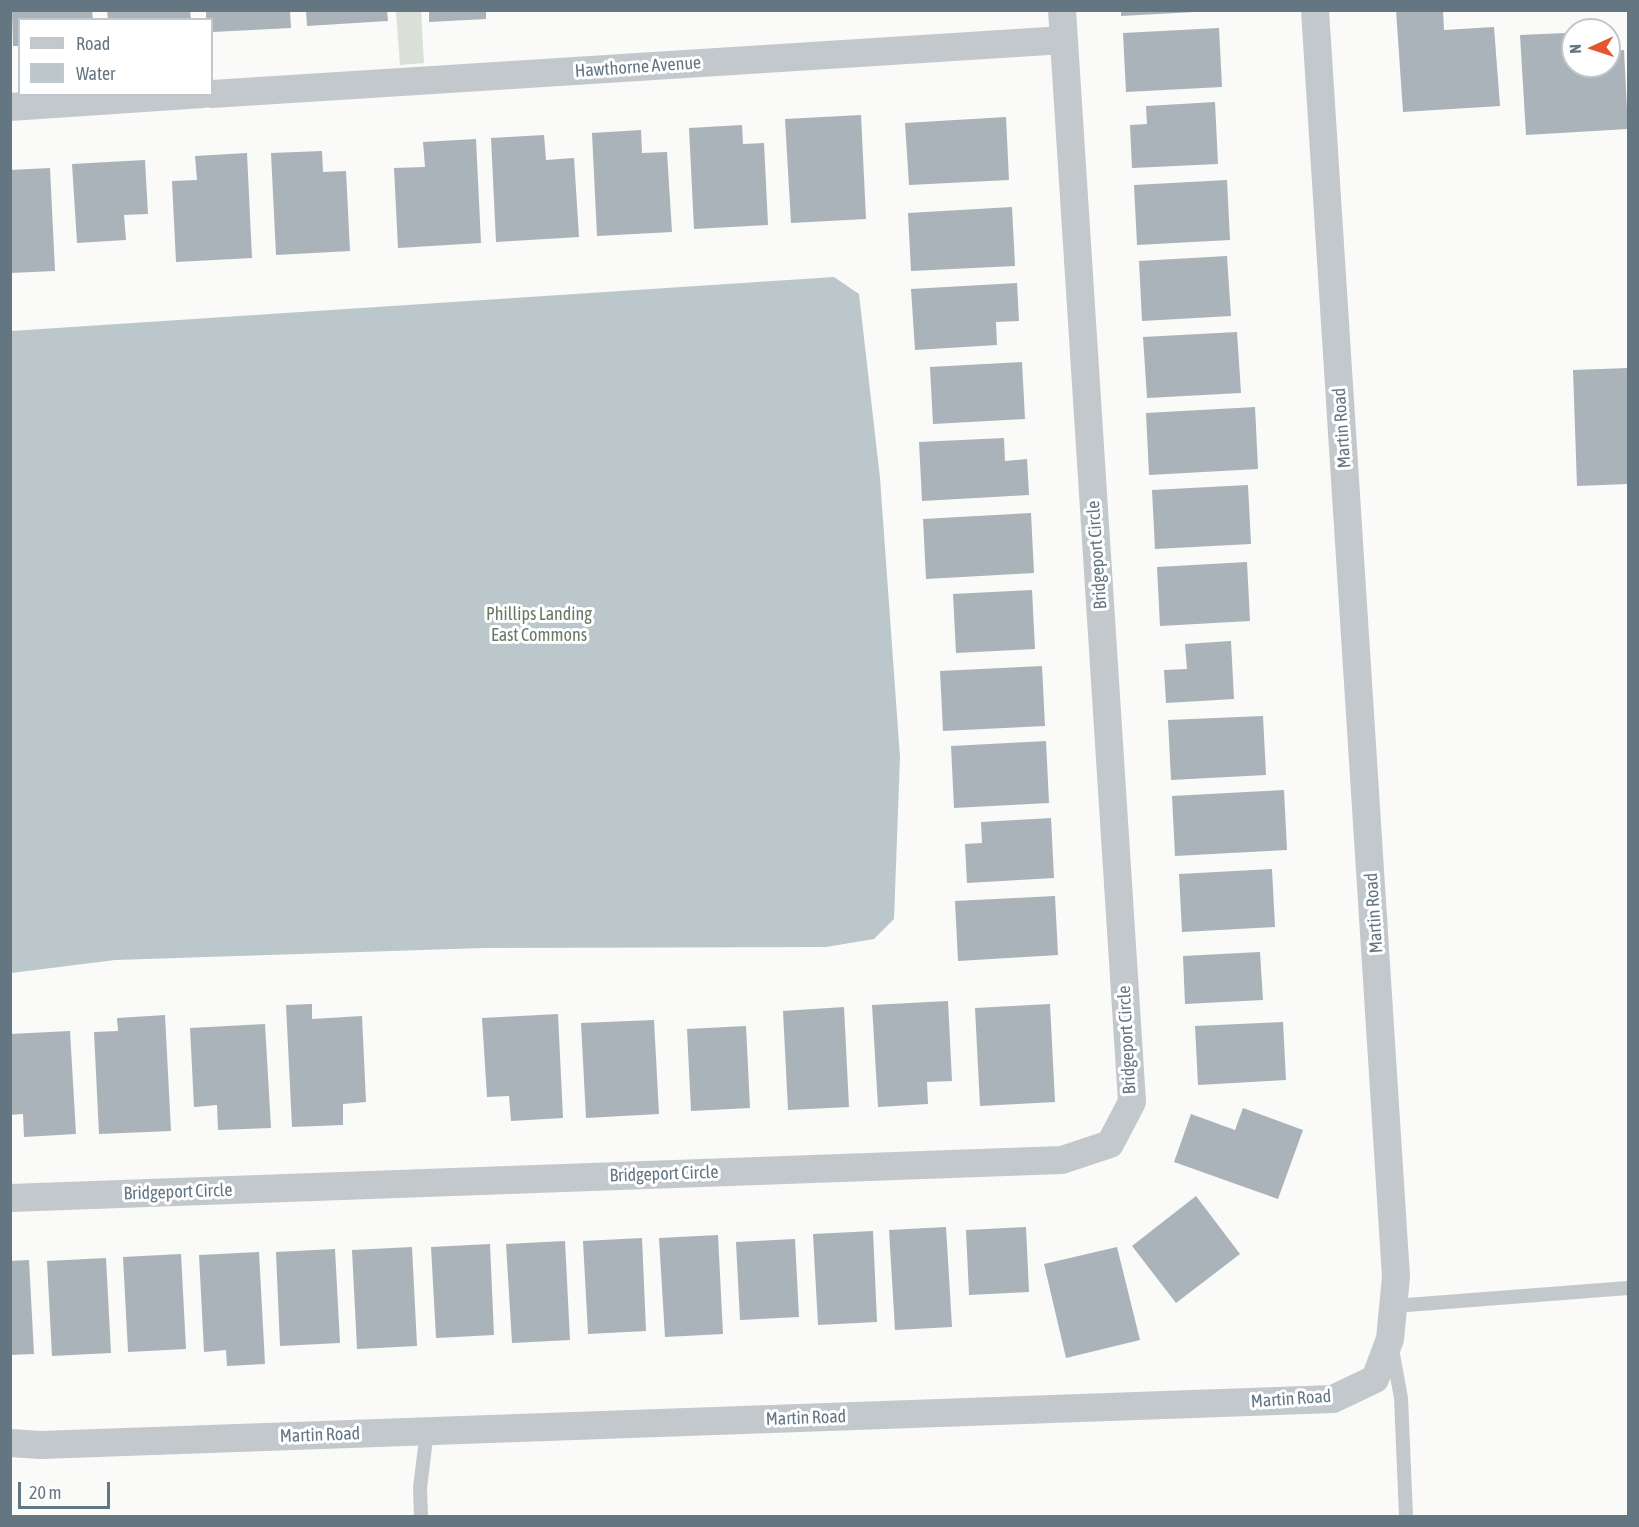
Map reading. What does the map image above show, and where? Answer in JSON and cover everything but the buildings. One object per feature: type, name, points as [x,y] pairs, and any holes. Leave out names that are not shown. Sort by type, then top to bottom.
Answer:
[{"type":"street","name":"Bridgeport Circle","points":[[10,1198],[1062,1160],[1110,1144],[1132,1102],[1062,10]]},
{"type":"street","name":"Martin Road","points":[[10,1443],[53,1444],[1334,1399],[1374,1379],[1390,1339],[1396,1277],[1315,10]]},
{"type":"street","name":"Hawthorne Avenue","points":[[213,94],[1064,40]]},
{"type":"street","points":[[10,107],[173,96]]},
{"type":"lane","points":[[1394,1306],[1629,1288]]},
{"type":"lane","points":[[1390,1339],[1401,1398],[1406,1516]]},
{"type":"lane","points":[[421,1516],[420,1488],[427,1431]]},
{"type":"shaded area","points":[[396,11],[421,11],[424,63],[400,65]]},
{"type":"water","name":"Phillips Landing East Commons","points":[[834,277],[859,294],[880,478],[900,757],[894,919],[874,939],[826,947],[484,948],[115,960],[11,973],[11,331]]}]
